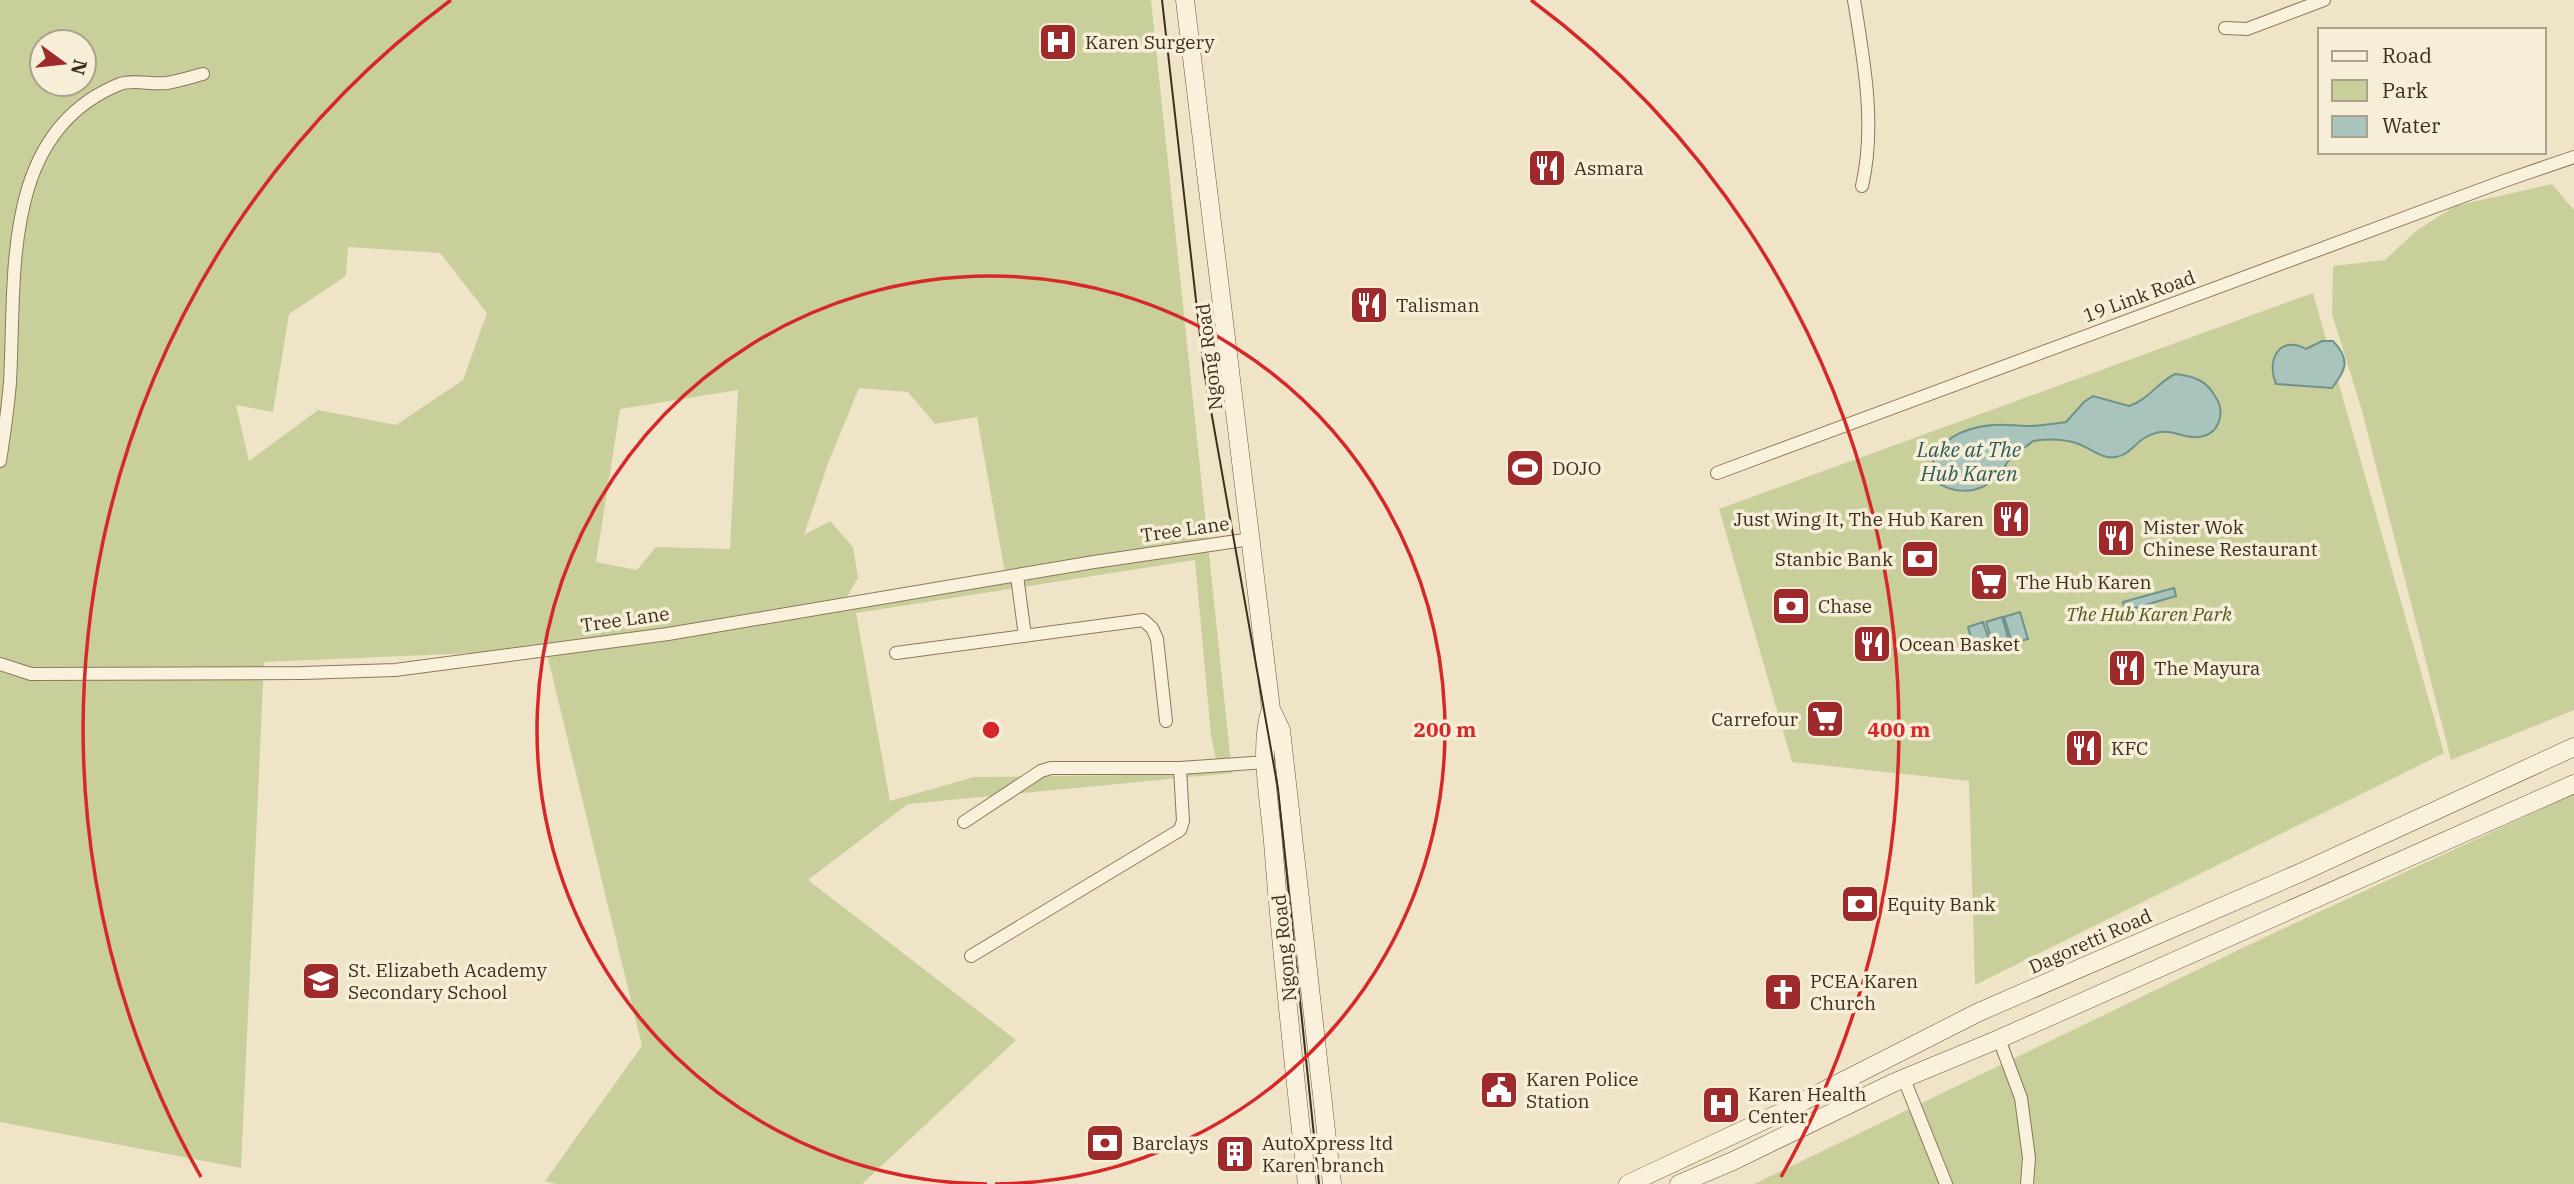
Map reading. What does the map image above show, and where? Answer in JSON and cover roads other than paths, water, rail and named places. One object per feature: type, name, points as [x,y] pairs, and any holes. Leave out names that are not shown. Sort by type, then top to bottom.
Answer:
[{"type":"main road","name":"Ngong Road","points":[[1185,0],[1271,709],[1281,730],[1332,1184]]},
{"type":"main road","name":"Ngong Road","points":[[1271,709],[1267,721],[1267,762],[1279,919],[1307,1184]]},
{"type":"main road","name":"Dagoretti Road","points":[[1628,1184],[1784,1111],[1979,1013],[2302,872],[2574,747]]},
{"type":"main road","points":[[1679,1184],[1904,1079],[2574,784]]},
{"type":"main road","points":[[1279,919],[1301,916]]},
{"type":"street","points":[[1854,0],[1868,110],[1869,157],[1862,186]]},
{"type":"street","points":[[2225,28],[2247,29],[2325,0]]},
{"type":"street","points":[[0,461],[10,382],[5,320],[17,223],[23,192],[46,144],[61,122],[79,105],[122,83],[166,83],[203,74]]},
{"type":"street","name":"19 Link Road","points":[[1717,473],[2504,181],[2574,158]]},
{"type":"street","name":"Tree Lane","points":[[0,664],[31,674],[395,670],[668,634],[1094,562],[1251,539]]},
{"type":"street","points":[[1017,576],[1025,636]]},
{"type":"street","points":[[896,653],[1143,620],[1152,628],[1157,639],[1166,721]]},
{"type":"street","points":[[964,822],[1041,771],[1051,768],[1180,768],[1267,762]]},
{"type":"street","points":[[971,956],[1180,830],[1183,821],[1180,768]]},
{"type":"street","points":[[1999,1039],[2021,1098],[2029,1158],[2026,1184]]},
{"type":"street","points":[[1904,1079],[1946,1184]]},
{"type":"water","points":[[2322,341],[2333,341],[2344,359],[2341,376],[2332,388],[2276,384],[2273,375],[2274,359],[2282,347],[2297,345],[2306,349]]},
{"type":"water","name":"Lake at The Hub Karen","points":[[2175,374],[2193,378],[2211,391],[2220,409],[2219,421],[2212,432],[2199,437],[2156,433],[2144,438],[2127,453],[2116,457],[2101,455],[2071,442],[2033,441],[2011,458],[1998,476],[1983,487],[1958,490],[1933,480],[1932,467],[1941,447],[1949,439],[1970,429],[1994,425],[2032,426],[2066,422],[2093,396],[2129,406],[2142,400]]},
{"type":"water","points":[[2174,588],[2176,596],[2125,611],[2123,602]]},
{"type":"water","points":[[2020,612],[2028,639],[2012,643],[2004,617]]},
{"type":"water","points":[[2002,617],[2010,644],[1994,648],[1986,622]]},
{"type":"water","points":[[1983,622],[1992,649],[1975,653],[1968,627]]},
{"type":"tram line","points":[[1162,0],[1204,371],[1278,789],[1319,1184]]},
{"type":"place","name":"Karen Surgery","points":[[1058,42]]},
{"type":"place","name":"Asmara","points":[[1547,168]]},
{"type":"place","name":"Talisman","points":[[1369,305]]},
{"type":"place","name":"DOJO","points":[[1525,468]]},
{"type":"place","name":"Just Wing It, The Hub Karen","points":[[2011,519]]},
{"type":"place","name":"Mister Wok Chinese Restaurant","points":[[2116,538]]},
{"type":"place","name":"Stanbic Bank","points":[[1920,559]]},
{"type":"place","name":"The Hub Karen","points":[[1989,582]]},
{"type":"place","name":"Chase","points":[[1791,606]]},
{"type":"place","name":"Ocean Basket","points":[[1872,644]]},
{"type":"place","name":"The Mayura","points":[[2127,668]]},
{"type":"place","name":"Carrefour","points":[[1825,719]]},
{"type":"place","name":"KFC","points":[[2084,748]]},
{"type":"place","name":"Equity Bank","points":[[1860,904]]},
{"type":"place","name":"St. Elizabeth Academy Secondary School","points":[[321,981]]},
{"type":"place","name":"PCEA Karen Church","points":[[1783,992]]},
{"type":"place","name":"Karen Police Station","points":[[1499,1090]]},
{"type":"place","name":"Karen Health Center","points":[[1721,1105]]},
{"type":"place","name":"Barclays","points":[[1105,1143]]},
{"type":"place","name":"AutoXpress ltd Karen branch","points":[[1235,1154]]},
{"type":"park label","name":"The Hub Karen Park","points":[[2149,614]]}]
